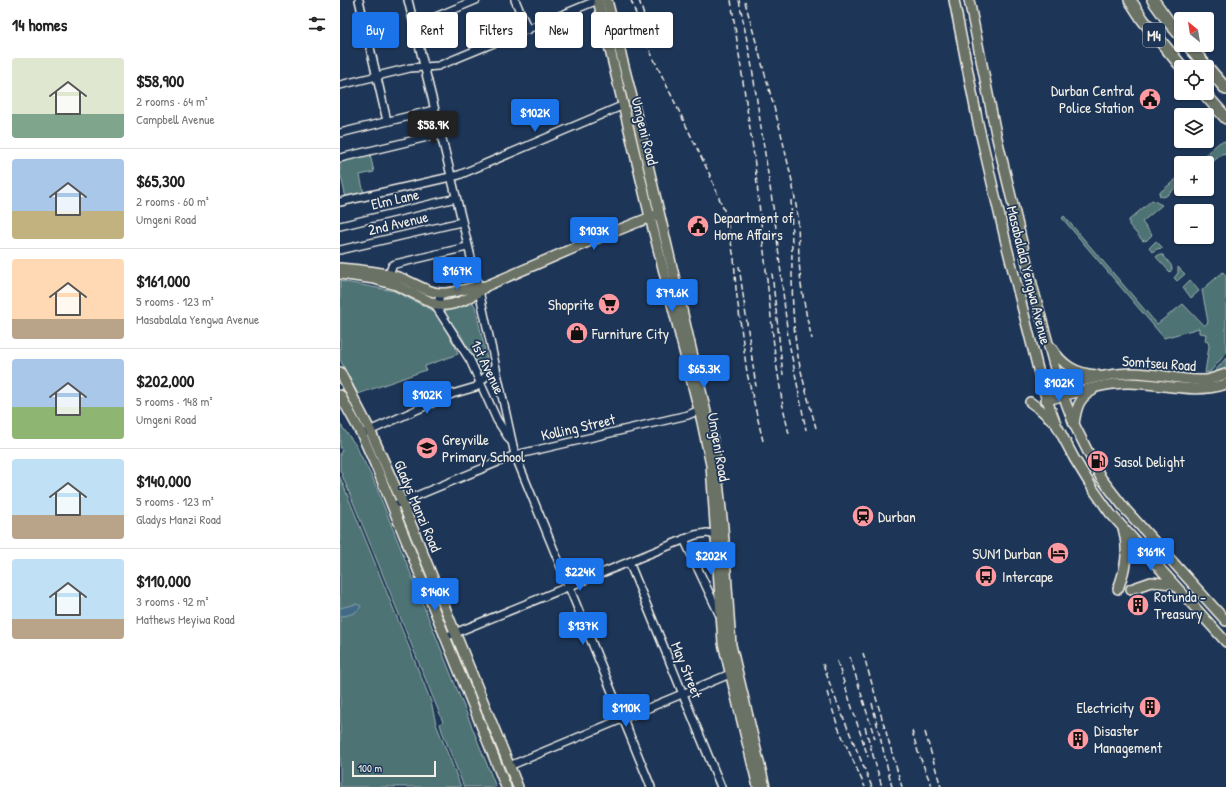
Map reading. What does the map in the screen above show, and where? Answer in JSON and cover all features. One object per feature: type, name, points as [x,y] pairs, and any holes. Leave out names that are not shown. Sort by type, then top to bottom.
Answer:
[{"type":"highway","name":"M4","points":[[1130,0],[1143,20],[1176,60]]},
{"type":"highway","name":"M4","points":[[1153,0],[1174,28]]},
{"type":"highway","points":[[1194,52],[1226,89]]},
{"type":"highway","points":[[1210,100],[1226,118]]},
{"type":"main road","name":"Umgeni Road","points":[[598,0],[624,105],[655,216],[702,408],[717,462],[724,534],[731,645],[765,787]]},
{"type":"main road","name":"Umgeni Road","points":[[607,0],[633,101],[655,216]]},
{"type":"main road","points":[[951,0],[974,99]]},
{"type":"main road","name":"Masabalala Yengwa Avenue","points":[[954,0],[974,99],[1007,247],[1043,390],[1056,424],[1093,490],[1110,513],[1226,642]]},
{"type":"main road","name":"Masabalala Yengwa Avenue","points":[[969,0],[996,134],[1020,235],[1061,392],[1074,424],[1090,456],[1113,494],[1163,552],[1226,621]]},
{"type":"main road","points":[[975,0],[996,134]]},
{"type":"main road","points":[[340,268],[388,278],[396,285],[437,305],[449,305],[481,288],[588,242],[655,216]]},
{"type":"main road","points":[[340,274],[388,278],[399,277],[431,291],[441,293],[481,288]]},
{"type":"main road","points":[[1047,340],[1059,358],[1071,369],[1088,374],[1110,375]]},
{"type":"main road","name":"Gladys Manzi Road","points":[[340,372],[370,430],[402,502],[455,633],[511,764],[518,787]]},
{"type":"main road","name":"Somtseu Road","points":[[1046,400],[1061,392],[1110,375],[1133,373],[1208,380],[1226,374]]},
{"type":"main road","name":"Somtseu Road","points":[[1043,390],[1061,392],[1112,384],[1140,383],[1197,389],[1216,387],[1226,384]]},
{"type":"main road","points":[[1074,424],[1077,407],[1082,398],[1093,390],[1112,384]]},
{"type":"main road","name":"Gladys Manzi Road","points":[[340,395],[362,435],[506,787]]},
{"type":"main road","points":[[1030,402],[1056,424]]},
{"type":"main road","name":"Umgeni Road","points":[[702,408],[711,465],[723,643],[758,787]]},
{"type":"main road","points":[[1118,589],[1123,576],[1127,557],[1127,543],[1123,527]]},
{"type":"main road","points":[[1132,589],[1151,582],[1173,584]]},
{"type":"main road","points":[[498,770],[511,764]]},
{"type":"street","points":[[359,0],[387,121]]},
{"type":"street","points":[[408,0],[411,12]]},
{"type":"street","points":[[447,12],[476,0]]},
{"type":"street","points":[[516,0],[528,30]]},
{"type":"street","points":[[340,85],[410,68],[438,66],[598,0]]},
{"type":"street","points":[[419,48],[461,222],[481,288],[511,442],[515,455],[651,787]]},
{"type":"street","points":[[340,202],[466,173],[624,105]]},
{"type":"street","points":[[340,133],[434,110]]},
{"type":"street","points":[[340,158],[440,134]]},
{"type":"street","name":"Elm Lane","points":[[340,226],[456,198]]},
{"type":"street","name":"2nd Avenue","points":[[340,250],[461,222]]},
{"type":"street","points":[[388,278],[392,266],[395,264],[468,247]]},
{"type":"street","points":[[437,305],[441,293]]},
{"type":"street","name":"1st Avenue","points":[[437,305],[439,311],[464,348],[481,382],[497,420],[511,442]]},
{"type":"street","points":[[362,435],[370,430],[452,394],[472,388],[481,382],[496,366]]},
{"type":"street","name":"Kolling Street","points":[[392,506],[515,455],[688,414],[702,408]]},
{"type":"street","points":[[445,637],[684,539],[701,533],[712,533],[716,535]]},
{"type":"street","points":[[684,539],[721,620]]},
{"type":"street","name":"May Street","points":[[629,562],[721,787]]},
{"type":"street","points":[[511,764],[624,719],[730,674]]},
{"type":"green space","points":[[1226,141],[1226,156],[1223,153],[1214,161],[1214,156],[1203,156],[1214,148],[1220,142]]},
{"type":"green space","points":[[370,154],[374,172],[360,175],[364,194],[346,198],[340,172],[340,161]]},
{"type":"green space","points":[[1174,181],[1174,190],[1163,197],[1159,195],[1159,193]]},
{"type":"green space","points":[[1152,200],[1162,205],[1142,222],[1152,235],[1146,241],[1143,241],[1129,225],[1129,220]]},
{"type":"green space","points":[[1064,216],[1157,324],[1183,304],[1204,326],[1208,322],[1202,290],[1223,272],[1226,276],[1226,353],[1210,372],[1205,373],[1209,346],[1208,342],[1205,341],[1206,334],[1199,333],[1199,328],[1164,338],[1062,218]]},
{"type":"green space","points":[[1156,241],[1163,248],[1152,252],[1149,248]]},
{"type":"green space","points":[[1158,255],[1163,255],[1171,265],[1172,269],[1170,272],[1156,257]]},
{"type":"green space","points":[[1178,267],[1185,274],[1177,281],[1174,278],[1178,273]]},
{"type":"green space","points":[[1190,280],[1199,291],[1191,298],[1183,287]]},
{"type":"green space","points":[[340,281],[394,291],[432,310],[437,315],[458,354],[425,366],[426,370],[358,394],[340,360]]},
{"type":"green space","points":[[472,301],[475,306],[489,368],[482,376],[461,335],[444,314],[447,310]]},
{"type":"green space","points":[[1226,358],[1226,368],[1214,372]]},
{"type":"green space","points":[[340,424],[355,444],[373,479],[496,787],[464,787],[442,731],[440,724],[443,722],[340,470],[340,453],[342,450],[340,447]]},
{"type":"green space","points":[[340,477],[426,689],[431,702],[436,724],[461,787],[340,787]]},
{"type":"water","points":[[356,604],[361,606],[357,611],[349,615],[340,616],[340,608]]},
{"type":"railway","points":[[631,0],[647,45],[709,173],[726,215],[734,258],[736,289],[747,373],[763,441]]},
{"type":"railway","points":[[639,0],[643,12]]},
{"type":"railway","points":[[731,0],[754,156],[775,355],[789,434]]},
{"type":"railway","points":[[739,0],[751,61],[775,220],[788,337],[806,430]]},
{"type":"railway","points":[[745,2],[780,129],[792,181],[798,217],[801,285],[812,339]]},
{"type":"railway","points":[[791,200],[794,326],[802,376],[816,428]]},
{"type":"railway","points":[[739,266],[756,387]]},
{"type":"railway","points":[[772,273],[783,375]]},
{"type":"railway","points":[[863,653],[902,787]]},
{"type":"railway","points":[[850,657],[875,739]]},
{"type":"railway","points":[[837,661],[868,757]]},
{"type":"railway","points":[[823,664],[832,690],[872,787]]},
{"type":"railway","points":[[827,692],[838,727],[865,787]]},
{"type":"railway","points":[[872,703],[892,787]]},
{"type":"railway","points":[[865,727],[882,787]]},
{"type":"railway","points":[[912,731],[918,752],[932,787]]},
{"type":"railway","points":[[925,732],[941,787]]},
{"type":"place","name":"Durban Central Police Station","points":[[1150,99]]},
{"type":"place","name":"Department of Home Affairs","points":[[698,226]]},
{"type":"place","name":"Shoprite","points":[[609,304]]},
{"type":"place","name":"Furniture City","points":[[577,333]]},
{"type":"place","name":"Greyville Primary School","points":[[427,448]]},
{"type":"place","name":"Sasol Delight","points":[[1098,461]]},
{"type":"place","name":"Durban","points":[[863,516]]},
{"type":"place","name":"SUN1 Durban","points":[[1058,553]]},
{"type":"place","name":"Intercape","points":[[986,576]]},
{"type":"place","name":"Rotunda - Treasury","points":[[1138,605]]},
{"type":"place","name":"Electricity","points":[[1150,707]]},
{"type":"place","name":"Disaster Management","points":[[1078,739]]}]
